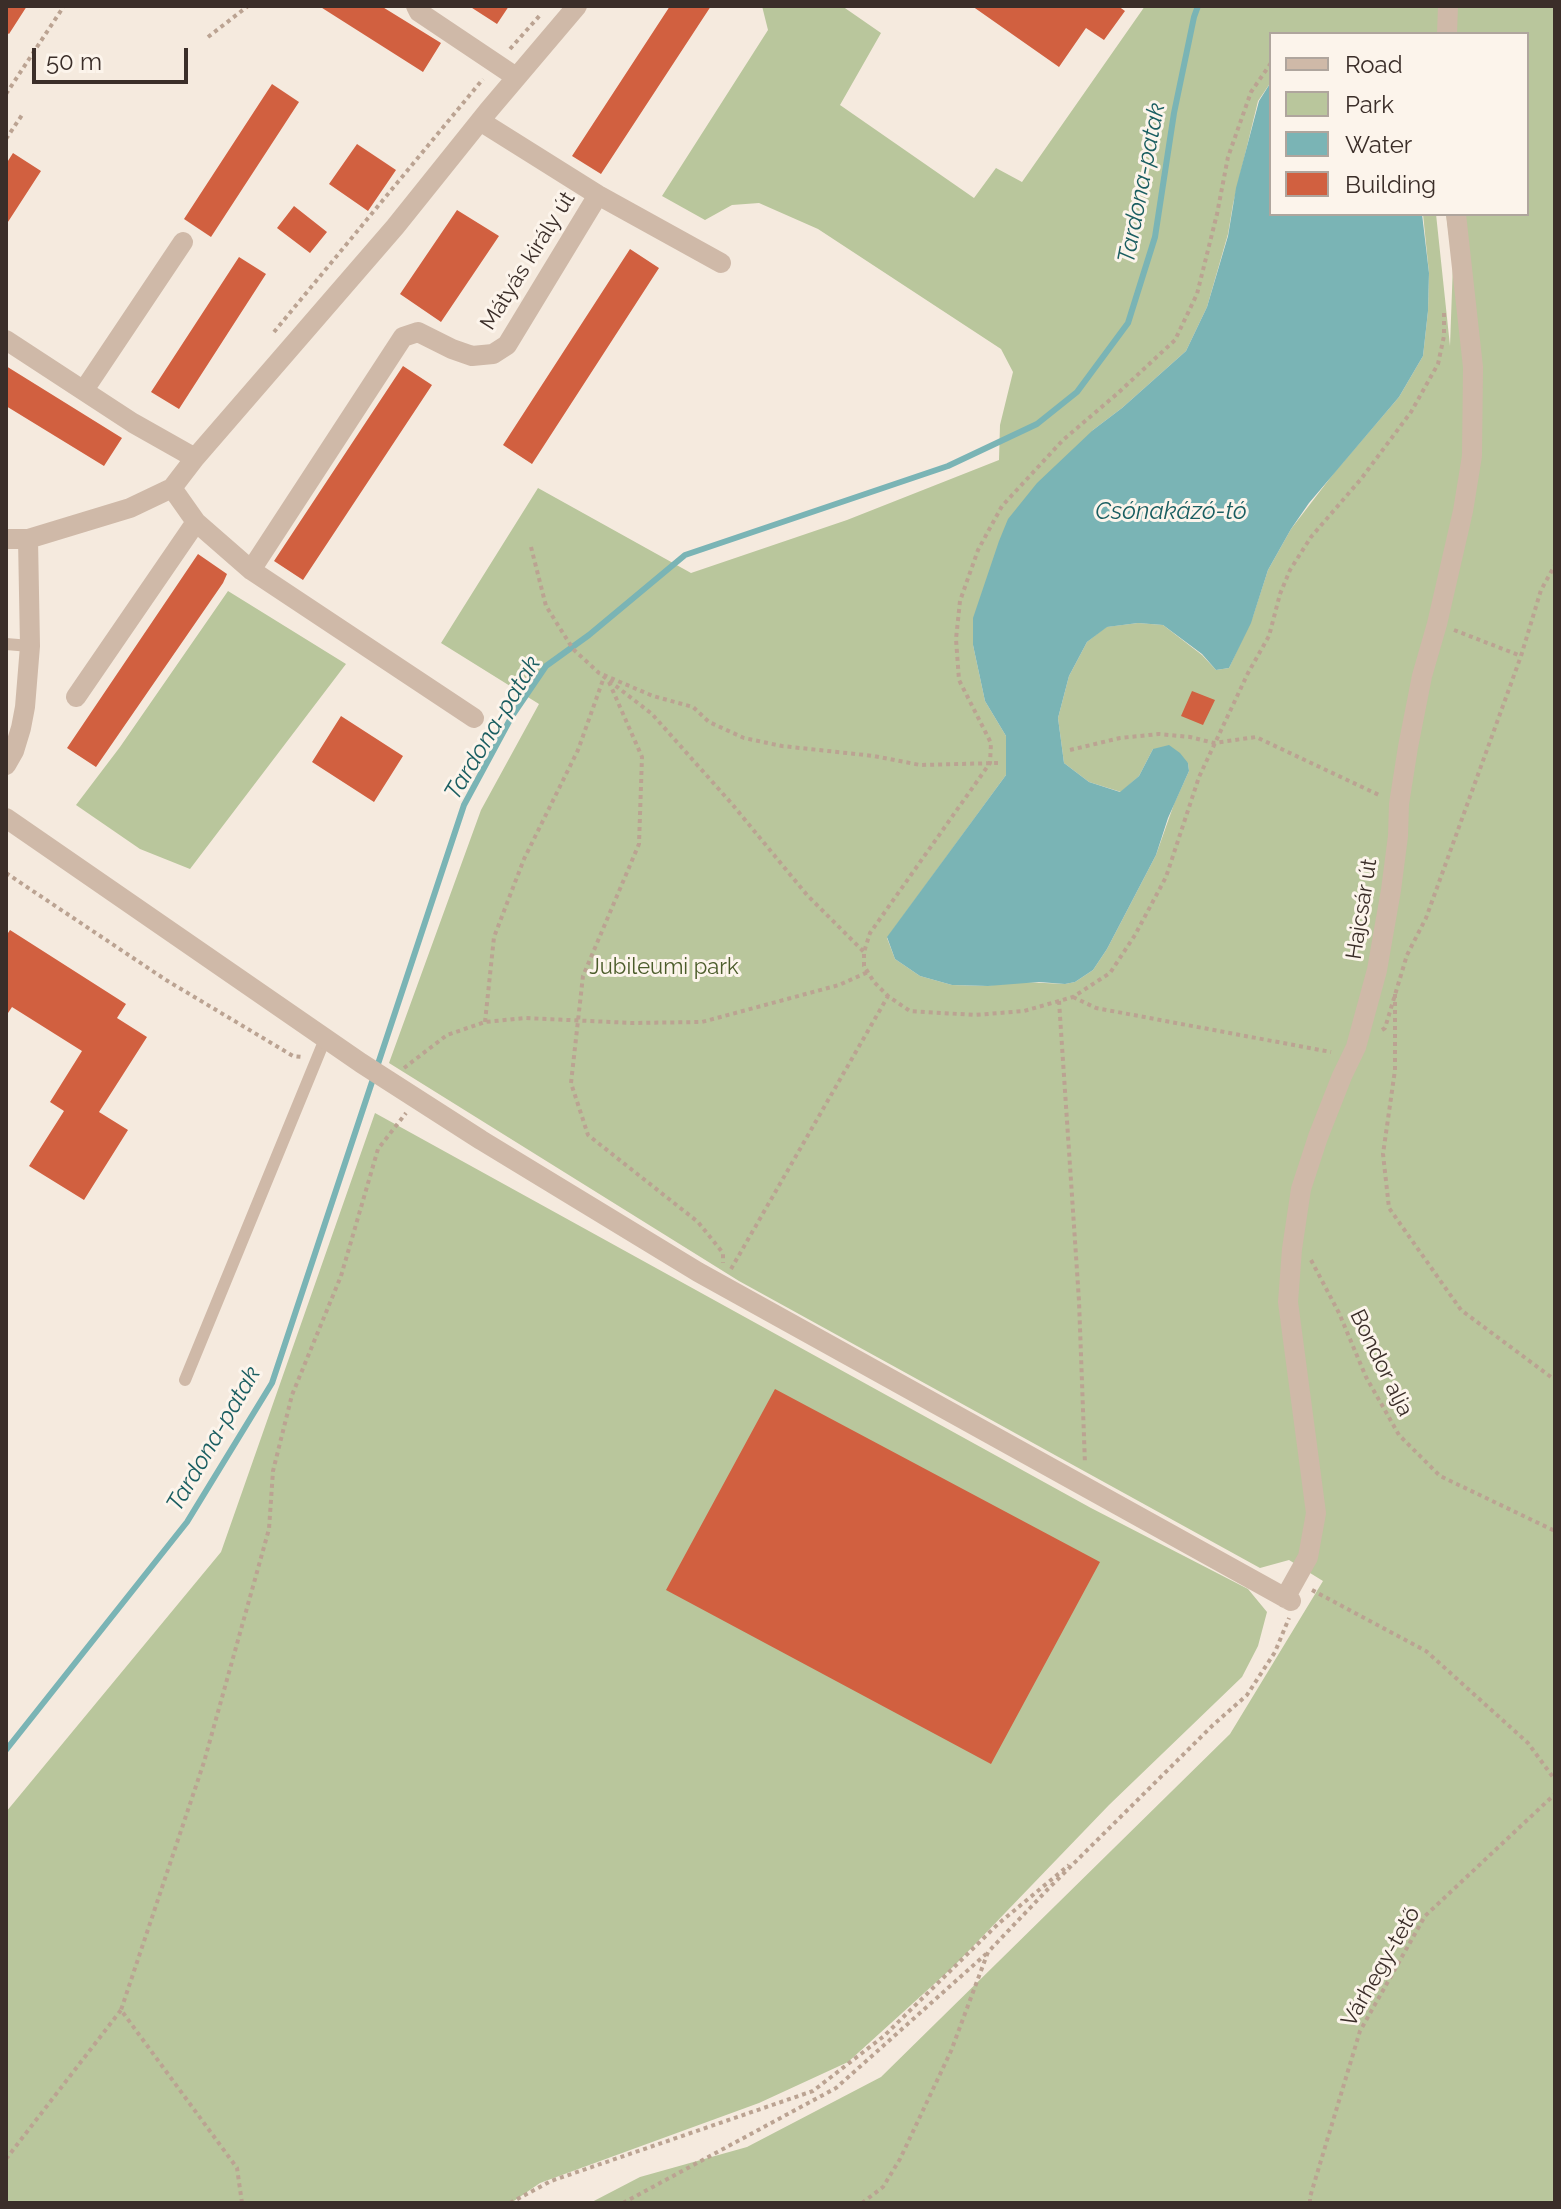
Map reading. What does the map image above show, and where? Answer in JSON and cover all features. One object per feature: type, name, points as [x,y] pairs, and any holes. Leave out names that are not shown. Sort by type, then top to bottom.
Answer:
[{"type":"street","points":[[6,539],[28,539],[130,508],[172,488],[395,227],[577,6]]},
{"type":"street","points":[[1447,32],[1448,6]]},
{"type":"street","points":[[415,8],[516,77]]},
{"type":"street","points":[[480,121],[598,195]]},
{"type":"street","name":"Mátyás király út","points":[[251,570],[403,337],[418,332],[472,356],[493,354],[507,345],[598,195],[721,263]]},
{"type":"street","name":"Hajcsár út","points":[[1291,1594],[1308,1557],[1316,1513],[1288,1302],[1295,1225],[1301,1189],[1318,1137],[1354,1051],[1380,957],[1408,747],[1463,511],[1472,456],[1473,367],[1456,216]]},
{"type":"street","points":[[84,390],[183,242]]},
{"type":"street","points":[[6,340],[133,423],[195,458]]},
{"type":"street","points":[[172,488],[196,522],[251,570],[474,718]]},
{"type":"street","points":[[76,697],[196,522]]},
{"type":"street","points":[[6,765],[21,728],[30,646],[28,539]]},
{"type":"street","points":[[6,818],[325,1039],[722,1285],[1086,1486],[1291,1594]]},
{"type":"lane","points":[[6,644],[30,646]]},
{"type":"lane","points":[[185,1380],[325,1039]]},
{"type":"path","points":[[6,94],[64,6]]},
{"type":"path","points":[[208,37],[248,6]]},
{"type":"path","points":[[268,339],[548,6]]},
{"type":"path","points":[[1269,66],[1251,92],[1228,157],[1197,294],[1175,340],[1063,440],[1002,506],[978,550],[960,601],[956,639],[959,680],[991,743],[990,763],[870,933],[864,952],[864,966],[888,996],[910,1011],[975,1015],[1024,1011],[1073,997],[1110,973],[1135,935],[1166,877],[1199,777],[1269,636],[1290,570],[1311,537],[1361,479],[1411,412],[1438,364],[1444,336],[1445,307]]},
{"type":"path","points":[[6,139],[22,115]]},
{"type":"path","points":[[531,547],[546,606],[573,649],[606,680],[652,714],[807,895],[864,952]]},
{"type":"path","points":[[1073,997],[1096,1008],[1354,1051],[1385,1028],[1407,955],[1426,918],[1521,656],[1541,590],[1555,565]]},
{"type":"path","points":[[1437,624],[1521,656]]},
{"type":"path","points":[[599,673],[653,696],[693,707],[709,722],[744,738],[920,765],[998,763]]},
{"type":"path","points":[[606,680],[642,757],[639,844],[583,976],[571,1083],[588,1135],[698,1222],[723,1253],[722,1285]]},
{"type":"path","points":[[485,1022],[494,937],[524,859],[578,750],[606,680]]},
{"type":"path","points":[[1070,750],[1120,738],[1159,734],[1214,743],[1256,737],[1399,804]]},
{"type":"path","points":[[6,873],[166,980],[293,1056]]},
{"type":"path","points":[[379,1074],[447,1035],[485,1022],[525,1018],[632,1023],[702,1022],[839,985],[868,972]]},
{"type":"path","points":[[1395,994],[1395,1070],[1383,1154],[1389,1208],[1461,1310],[1555,1380]]},
{"type":"path","points":[[722,1285],[888,996]]},
{"type":"path","points":[[1059,1000],[1079,1301],[1086,1486]]},
{"type":"path","points":[[6,2159],[121,2010],[204,1762],[237,1646],[269,1529],[273,1471],[292,1395],[341,1276],[378,1149],[418,1099]]},
{"type":"path","name":"Bondor alja","points":[[1295,1225],[1339,1313],[1366,1377],[1399,1435],[1440,1476],[1555,1531]]},
{"type":"path","points":[[623,2203],[836,2088],[988,1952],[1213,1725],[1247,1695],[1275,1652],[1290,1617],[1291,1594],[1426,1651],[1528,1743],[1555,1780]]},
{"type":"path","name":"Várhegy-tető","points":[[1310,2203],[1360,2031],[1425,1916],[1555,1794]]},
{"type":"path","points":[[510,2203],[551,2181],[813,2091],[884,2036],[998,1924],[1083,1854]]},
{"type":"path","points":[[862,2203],[883,2187],[900,2159],[951,2051],[988,1952]]},
{"type":"path","points":[[121,2010],[237,2168],[242,2203]]},
{"type":"green space","name":"Jubileumi park","points":[[762,6],[842,6],[881,33],[840,105],[974,198],[996,168],[1022,182],[1145,6],[1555,6],[1555,2203],[590,2203],[640,2177],[747,2147],[881,2077],[1230,1734],[1323,1581],[1289,1560],[1260,1568],[739,1281],[389,1063],[481,810],[539,704],[441,643],[538,488],[691,573],[847,520],[999,460],[1000,425],[1013,372],[1001,349],[818,229],[759,203],[732,205],[705,220],[662,196],[768,30]],"holes":[[[1269,32],[1529,32],[1529,216],[1446,216],[1453,263],[1450,346],[1436,216],[1423,216],[1429,273],[1423,356],[1399,397],[1291,529],[1268,570],[1253,616],[1229,668],[1216,670],[1163,625],[1138,623],[1106,627],[1087,642],[1069,676],[1058,718],[1064,763],[1089,782],[1121,792],[1139,776],[1153,749],[1188,763],[1189,771],[1156,855],[1093,970],[1075,982],[1065,984],[952,985],[920,976],[895,959],[887,938],[1006,775],[1006,736],[985,701],[973,645],[1093,430],[1186,351],[1207,307],[1228,234],[1258,101],[1269,85]]]},
{"type":"green space","points":[[228,591],[346,664],[190,869],[140,849],[76,805]]},
{"type":"green space","points":[[375,1113],[1091,1508],[1248,1589],[1267,1612],[1258,1646],[1242,1677],[1109,1805],[954,1966],[848,2062],[759,2103],[540,2183],[511,2203],[6,2203],[6,1812],[221,1552]]},
{"type":"water","name":"Csónakázó-tó","points":[[1269,85],[1269,216],[1422,216],[1429,273],[1423,356],[1399,397],[1309,503],[1291,529],[1268,570],[1251,623],[1229,668],[1216,670],[1202,654],[1163,625],[1138,623],[1107,627],[1087,642],[1069,676],[1058,718],[1064,763],[1089,782],[1120,792],[1139,776],[1153,749],[1169,745],[1188,763],[1189,771],[1156,855],[1093,970],[1075,982],[1065,984],[952,985],[920,976],[895,959],[887,937],[1006,775],[1006,736],[985,701],[973,645],[973,618],[999,541],[1008,519],[1037,483],[1093,430],[1186,351],[1207,307],[1228,236],[1236,188],[1259,101]]},
{"type":"building","points":[[6,6],[27,6],[9,34],[6,32]]},
{"type":"building","points":[[319,6],[381,6],[441,43],[423,72]]},
{"type":"building","points":[[469,6],[509,6],[497,24]]},
{"type":"building","points":[[670,6],[711,6],[601,174],[572,156]]},
{"type":"building","points":[[972,6],[1118,6],[1125,11],[1104,40],[1086,28],[1059,67]]},
{"type":"building","points":[[272,84],[299,102],[211,237],[184,219]]},
{"type":"building","points":[[357,144],[396,170],[368,211],[329,184]]},
{"type":"building","points":[[13,153],[41,171],[6,225],[6,164]]},
{"type":"building","points":[[294,206],[327,232],[310,253],[277,228]]},
{"type":"building","points":[[457,210],[499,236],[441,322],[400,294]]},
{"type":"building","points":[[630,249],[659,268],[532,464],[503,445]]},
{"type":"building","points":[[239,257],[266,274],[179,409],[151,392]]},
{"type":"building","points":[[6,366],[122,438],[104,466],[6,406]]},
{"type":"building","points":[[403,366],[432,385],[303,580],[274,561]]},
{"type":"building","points":[[198,554],[227,574],[223,583],[96,767],[67,748]]},
{"type":"building","points":[[1192,691],[1215,700],[1203,725],[1181,716]]},
{"type":"building","points":[[341,716],[403,756],[374,802],[312,762]]},
{"type":"building","points":[[10,930],[126,1004],[117,1018],[147,1037],[99,1112],[128,1130],[84,1200],[29,1166],[64,1111],[50,1102],[82,1051],[12,1007],[6,1016],[6,936]]},
{"type":"building","points":[[775,1389],[1100,1562],[991,1764],[666,1590]]},
{"type":"waterway","name":"Tardona-patak","points":[[6,1750],[187,1522],[272,1383],[464,805],[512,716],[546,666],[589,635],[685,555],[948,466],[1037,424],[1077,392],[1128,323],[1155,237],[1174,113],[1198,6]]}]
